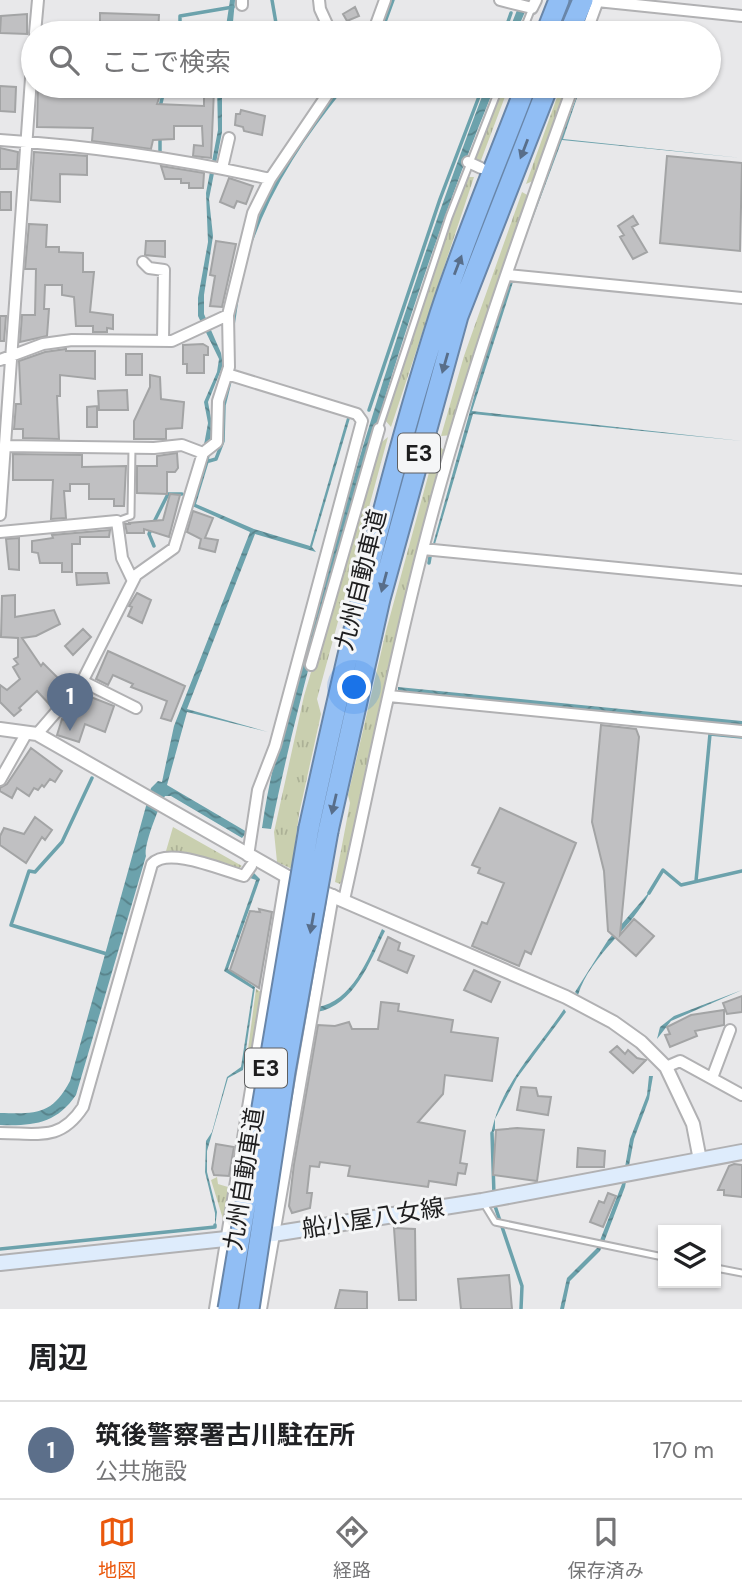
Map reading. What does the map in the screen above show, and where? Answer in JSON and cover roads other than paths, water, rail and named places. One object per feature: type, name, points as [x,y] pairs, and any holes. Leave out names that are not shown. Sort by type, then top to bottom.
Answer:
[{"type":"highway","points":[[551,21],[559,0]]},
{"type":"highway","points":[[578,21],[593,0]]},
{"type":"highway","name":"九州自動車道","points":[[228,1309],[360,593],[398,452],[441,312],[521,98]]},
{"type":"highway","name":"九州自動車道","points":[[249,1309],[318,830],[458,316],[543,98]]},
{"type":"main road","name":"船小屋八女線","points":[[0,1263],[273,1234],[482,1201],[742,1152]]},
{"type":"street","points":[[36,21],[38,0]]},
{"type":"street","points":[[319,0],[326,21]]},
{"type":"street","points":[[377,21],[385,0]]},
{"type":"street","points":[[500,0],[534,4]]},
{"type":"street","points":[[589,21],[593,0],[742,16]]},
{"type":"street","points":[[0,515],[5,446],[4,405],[12,358],[28,98]]},
{"type":"street","points":[[0,780],[32,734],[82,681],[136,575],[174,548],[203,453],[217,442],[218,401],[227,374],[228,315],[253,214],[270,179],[326,98]]},
{"type":"street","points":[[261,1309],[273,1234],[339,898],[423,549],[507,275],[529,190],[568,98]]},
{"type":"street","points":[[222,168],[229,138]]},
{"type":"street","points":[[0,140],[72,144],[102,152],[222,168],[270,179]]},
{"type":"street","points":[[468,163],[481,168]]},
{"type":"street","points":[[143,262],[149,268],[164,270],[163,341]]},
{"type":"street","points":[[507,275],[742,298]]},
{"type":"street","points":[[0,360],[12,358],[43,344],[72,340],[172,341],[228,315]]},
{"type":"street","points":[[0,1133],[57,1133],[69,1126],[83,1107],[152,864],[156,860],[172,856],[244,876],[250,861],[258,790],[275,746],[362,421],[357,414],[227,374]]},
{"type":"street","points":[[312,665],[379,429]]},
{"type":"street","points":[[5,446],[182,445],[203,453]]},
{"type":"street","points":[[0,532],[41,526],[117,521],[122,558],[133,581]]},
{"type":"street","points":[[423,549],[742,580]]},
{"type":"street","points":[[82,681],[136,708]]},
{"type":"street","points":[[389,696],[742,731]]},
{"type":"street","points":[[2,727],[32,734],[146,797],[250,861],[582,1005],[623,1028],[666,1067],[693,1124],[700,1160]]},
{"type":"street","points":[[215,1309],[286,876]]},
{"type":"street","points":[[712,1078],[730,1030]]},
{"type":"street","points":[[666,1067],[680,1061],[742,1095]]},
{"type":"lane","points":[[527,21],[534,4]]},
{"type":"lane","points":[[379,429],[468,163],[495,98]]},
{"type":"lane","points":[[117,521],[131,516],[132,447]]},
{"type":"lane","points":[[482,1201],[495,1222],[658,1256]]},
{"type":"lane","points":[[721,1269],[742,1273]]},
{"type":"water","points":[[230,0],[235,0],[233,21],[227,21]]},
{"type":"water","points":[[521,0],[530,0],[521,21],[513,21]]},
{"type":"water","points":[[217,98],[222,98],[222,132],[209,199],[213,236],[204,295],[204,314],[221,353],[223,365],[208,402],[212,424],[209,461],[196,504],[254,529],[310,546],[347,418],[350,418],[312,547],[316,552],[255,534],[187,709],[268,732],[187,712],[167,785],[247,832],[242,838],[171,796],[165,796],[149,836],[146,856],[76,1095],[52,1118],[33,1124],[0,1125],[0,1113],[42,1110],[57,1100],[70,1081],[151,788],[158,781],[162,782],[174,726],[250,532],[190,505],[206,456],[204,445],[208,423],[204,402],[217,372],[219,359],[198,316],[198,298],[208,242],[206,193],[218,130]]},
{"type":"water","points":[[482,98],[490,98],[430,258],[392,374],[312,654],[271,829],[262,828],[285,719],[354,478],[394,346]]},
{"type":"water","points":[[576,98],[563,139],[742,158],[562,140],[514,269],[539,193]]},
{"type":"water","points":[[510,281],[513,282],[472,411],[742,441],[473,414],[433,544],[485,357]]},
{"type":"water","points":[[398,687],[742,721],[742,725],[398,691]]},
{"type":"water","points":[[253,872],[260,879],[228,969],[255,987],[243,1070],[228,1078],[207,1151],[207,1172],[217,1212],[215,1228],[215,1213],[205,1172],[206,1141],[212,1132],[227,1077],[241,1067],[253,989],[224,971],[256,880],[250,878]]},
{"type":"water","points":[[651,890],[634,917],[592,967],[578,995],[575,992],[608,940]]},
{"type":"water","points":[[382,929],[385,931],[351,992],[330,1008],[317,1012],[317,1007],[340,997],[349,988],[365,966]]},
{"type":"water","points":[[742,990],[671,1021],[657,1039],[660,1027],[674,1016]]},
{"type":"water","points":[[564,1009],[566,1012],[517,1078],[495,1119],[502,1100],[521,1068]]},
{"type":"water","points":[[649,1076],[653,1076],[649,1099],[634,1139],[625,1187],[604,1242],[600,1251],[570,1281],[564,1309],[560,1309],[567,1278],[597,1248],[622,1184],[630,1139],[647,1095]]},
{"type":"waterway","points":[[272,0],[276,21]]},
{"type":"waterway","points":[[385,21],[393,0]]},
{"type":"waterway","points":[[180,21],[180,16],[233,7]]},
{"type":"waterway","points":[[508,21],[511,13]]},
{"type":"waterway","points":[[160,107],[162,98]]},
{"type":"waterway","points":[[252,239],[269,198],[291,159],[335,98]]},
{"type":"waterway","points":[[369,410],[440,199],[478,98]]},
{"type":"waterway","points":[[160,136],[160,155]]},
{"type":"waterway","points":[[233,325],[237,298]]},
{"type":"waterway","points":[[209,461],[216,459],[223,441],[224,405],[231,377]]},
{"type":"waterway","points":[[154,522],[168,494],[182,494]]},
{"type":"waterway","points":[[151,529],[149,534],[154,546]]},
{"type":"waterway","points":[[429,563],[430,557]]},
{"type":"waterway","points":[[696,881],[710,734],[742,737]]},
{"type":"waterway","points":[[92,778],[62,842],[35,872],[29,871],[11,925],[107,954]]},
{"type":"waterway","points":[[649,893],[663,870],[681,885],[742,871]]},
{"type":"waterway","points":[[492,1133],[494,1195]]},
{"type":"waterway","points":[[494,1203],[522,1286],[521,1309]]},
{"type":"waterway","points":[[0,1249],[215,1225]]},
{"type":"place","name":"筑後警察署古川駐在所","points":[[70,731]]}]
